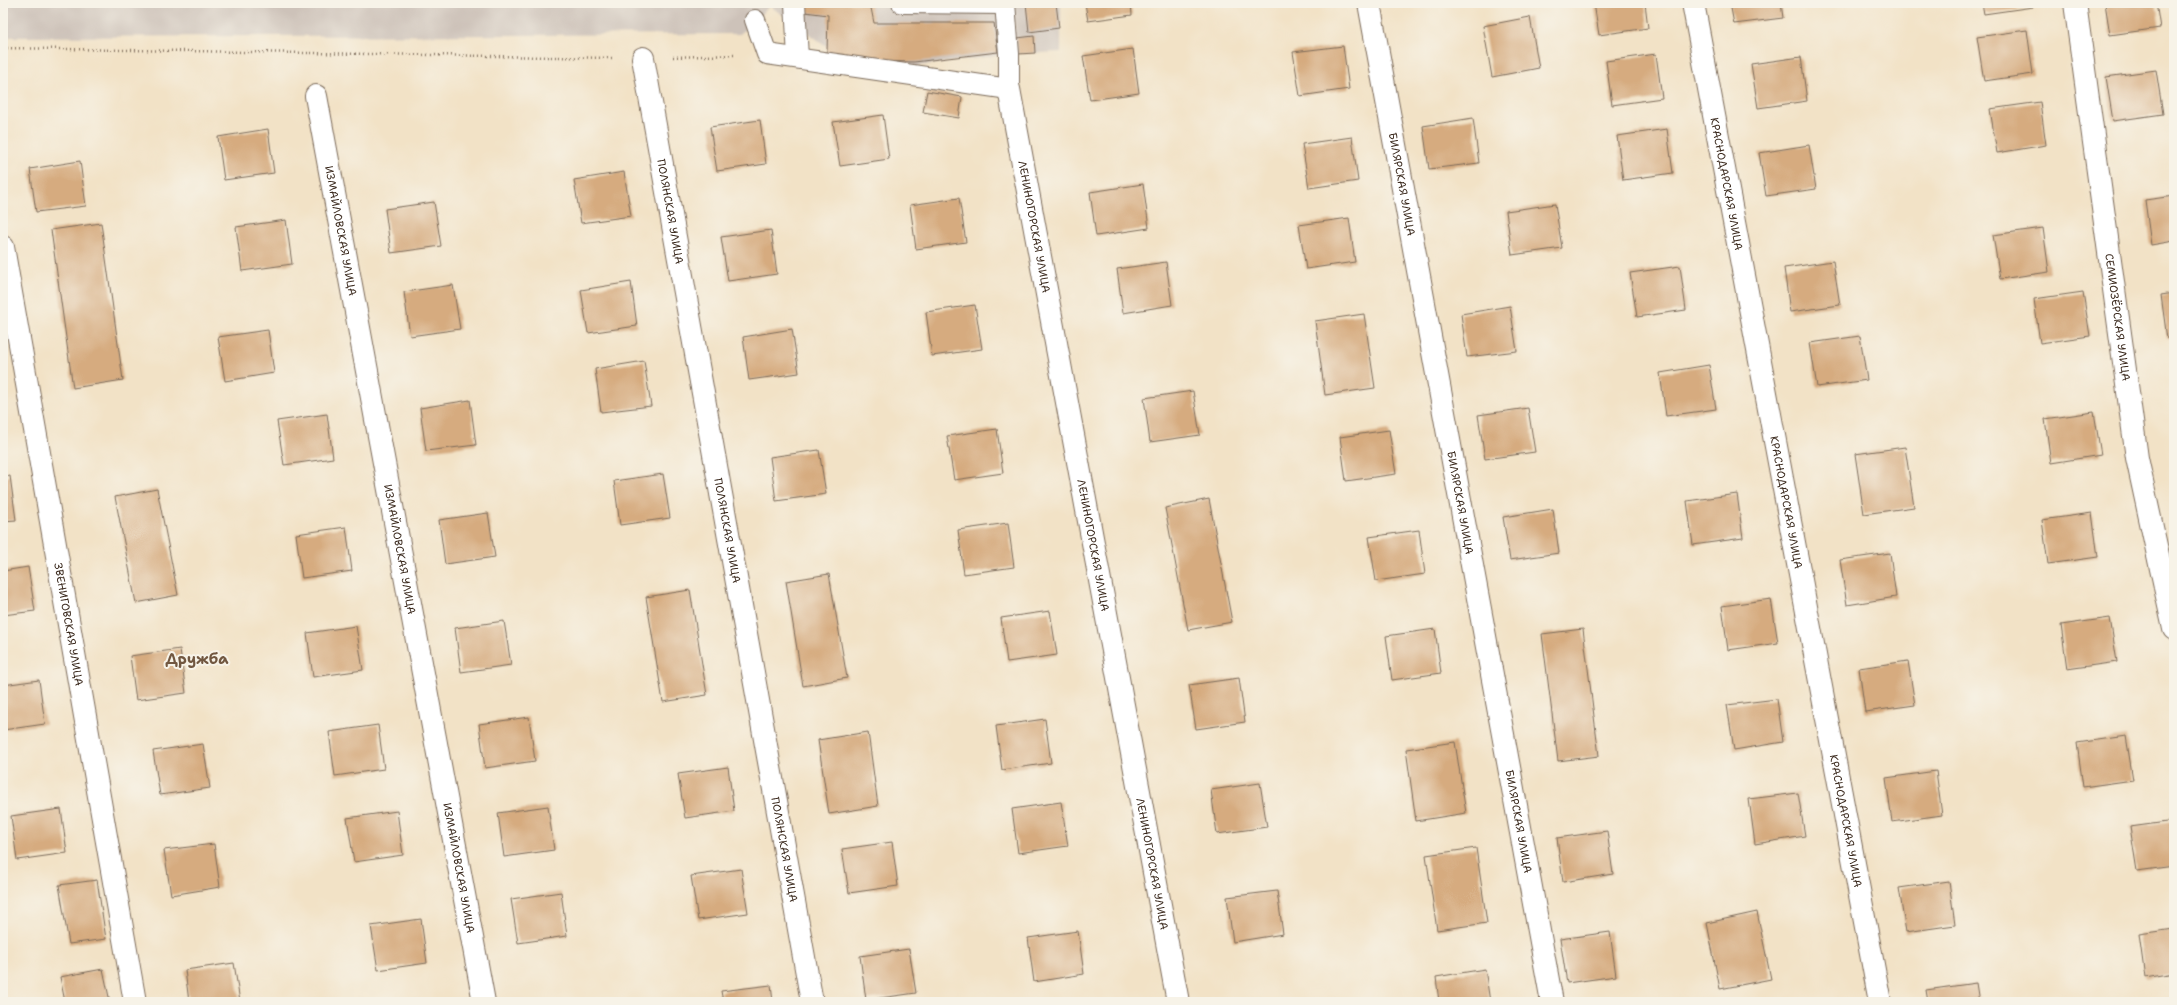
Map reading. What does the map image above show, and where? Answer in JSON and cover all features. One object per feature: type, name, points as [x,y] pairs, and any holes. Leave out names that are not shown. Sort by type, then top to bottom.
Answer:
[{"type":"street","name":"БИЛЯРСКАЯ УЛИЦА","points":[[1369,3],[1552,1002]]},
{"type":"street","name":"КРАСНОДАРСКАЯ УЛИЦА","points":[[1693,3],[1880,1002]]},
{"type":"street","name":"СЕМИОЗЁРСКАЯ УЛИЦА","points":[[2075,3],[2137,458],[2174,629]]},
{"type":"street","name":"ПОЛЯНСКАЯ УЛИЦА","points":[[643,58],[812,1002]]},
{"type":"street","name":"ЛЕНИНОГОРСКАЯ УЛИЦА","points":[[1009,89],[1178,1002]]},
{"type":"street","name":"ИЗМАЙЛОВСКАЯ УЛИЦА","points":[[316,96],[484,1002]]},
{"type":"street","name":"ЗВЕНИГОВСКАЯ УЛИЦА","points":[[3,247],[135,1002]]},
{"type":"lane","points":[[796,3],[798,58]]},
{"type":"lane","points":[[755,20],[767,54],[1009,89],[1009,54],[1005,3],[902,3]]},
{"type":"path","points":[[3,48],[643,58],[767,54]]},
{"type":"shaded area","points":[[3,3],[1061,3],[1061,52],[1009,54],[912,67],[828,47],[770,6],[740,34],[3,37]]},
{"type":"building","points":[[804,3],[870,3],[874,23],[994,23],[998,52],[914,62],[863,61],[827,52],[828,15],[805,12]]},
{"type":"building","points":[[1026,3],[1056,3],[1059,28],[1029,32]]},
{"type":"building","points":[[1085,3],[1131,3],[1132,15],[1088,21]]},
{"type":"building","points":[[1594,3],[1645,3],[1648,28],[1599,35]]},
{"type":"building","points":[[1730,3],[1781,3],[1783,18],[1734,24]]},
{"type":"building","points":[[1982,3],[2033,3],[2033,7],[1984,14]]},
{"type":"building","points":[[2105,3],[2156,3],[2160,28],[2110,35]]},
{"type":"building","points":[[1530,17],[1539,68],[1492,77],[1483,26]]},
{"type":"building","points":[[2027,30],[2033,74],[1984,81],[1977,37]]},
{"type":"building","points":[[1034,36],[1035,53],[1018,54],[1017,38]]},
{"type":"building","points":[[1343,46],[1349,89],[1300,96],[1293,52]]},
{"type":"building","points":[[1133,49],[1139,93],[1090,100],[1083,56]]},
{"type":"building","points":[[1656,54],[1662,98],[1612,105],[1606,61]]},
{"type":"building","points":[[1801,57],[1807,101],[1758,108],[1751,64]]},
{"type":"building","points":[[2156,70],[2163,114],[2113,121],[2106,77]]},
{"type":"building","points":[[927,91],[962,97],[959,118],[923,112]]},
{"type":"building","points":[[2040,102],[2046,145],[1997,153],[1990,109]]},
{"type":"building","points":[[883,115],[889,159],[840,166],[833,122]]},
{"type":"building","points":[[1473,118],[1479,163],[1429,169],[1423,126]]},
{"type":"building","points":[[760,120],[766,164],[717,171],[710,127]]},
{"type":"building","points":[[268,129],[274,173],[224,180],[218,137]]},
{"type":"building","points":[[1667,129],[1673,173],[1623,180],[1617,136]]},
{"type":"building","points":[[1352,137],[1358,181],[1309,188],[1302,144]]},
{"type":"building","points":[[1809,145],[1816,189],[1766,196],[1759,153]]},
{"type":"building","points":[[80,161],[86,206],[36,212],[30,169]]},
{"type":"building","points":[[624,172],[631,216],[581,223],[574,180]]},
{"type":"building","points":[[1143,184],[1149,228],[1096,236],[1090,192]]},
{"type":"building","points":[[2174,196],[2174,241],[2151,245],[2145,200]]},
{"type":"building","points":[[959,198],[966,242],[916,249],[910,205]]},
{"type":"building","points":[[434,202],[441,246],[391,253],[385,209]]},
{"type":"building","points":[[1555,204],[1562,248],[1512,255],[1506,211]]},
{"type":"building","points":[[1349,218],[1355,262],[1306,269],[1299,225]]},
{"type":"building","points":[[286,220],[292,264],[242,271],[236,227]]},
{"type":"building","points":[[101,223],[123,380],[73,388],[51,230]]},
{"type":"building","points":[[2043,228],[2049,272],[2000,279],[1993,235]]},
{"type":"building","points":[[771,230],[777,274],[728,281],[721,237]]},
{"type":"building","points":[[1833,261],[1840,305],[1790,312],[1784,268]]},
{"type":"building","points":[[1166,262],[1172,305],[1123,313],[1117,269]]},
{"type":"building","points":[[1680,266],[1686,310],[1637,317],[1630,273]]},
{"type":"building","points":[[631,282],[637,326],[588,333],[581,290]]},
{"type":"building","points":[[453,285],[460,329],[410,336],[404,292]]},
{"type":"building","points":[[2083,292],[2090,336],[2040,343],[2034,299]]},
{"type":"building","points":[[2174,293],[2174,338],[2167,339],[2161,295]]},
{"type":"building","points":[[975,305],[982,349],[932,356],[926,312]]},
{"type":"building","points":[[1510,306],[1517,351],[1467,357],[1461,314]]},
{"type":"building","points":[[1364,314],[1375,388],[1325,395],[1315,321]]},
{"type":"building","points":[[792,329],[799,373],[749,380],[743,337]]},
{"type":"building","points":[[268,330],[274,373],[225,381],[218,337]]},
{"type":"building","points":[[1860,336],[1867,380],[1817,387],[1810,343]]},
{"type":"building","points":[[644,361],[651,406],[601,412],[595,369]]},
{"type":"building","points":[[1709,365],[1716,409],[1666,416],[1660,373]]},
{"type":"building","points":[[1193,391],[1200,435],[1150,442],[1144,398]]},
{"type":"building","points":[[470,400],[476,445],[426,451],[420,408]]},
{"type":"building","points":[[1528,408],[1535,452],[1485,459],[1478,415]]},
{"type":"building","points":[[2094,412],[2101,455],[2051,463],[2045,419]]},
{"type":"building","points":[[327,414],[333,458],[284,465],[277,421]]},
{"type":"building","points":[[997,429],[1003,473],[954,480],[947,436]]},
{"type":"building","points":[[1389,430],[1396,474],[1346,481],[1340,437]]},
{"type":"building","points":[[1905,447],[1914,507],[1864,514],[1855,454]]},
{"type":"building","points":[[819,450],[826,494],[776,501],[770,457]]},
{"type":"building","points":[[663,474],[670,518],[620,525],[614,481]]},
{"type":"building","points":[[10,476],[16,520],[3,521],[3,477]]},
{"type":"building","points":[[157,489],[178,595],[136,603],[115,497]]},
{"type":"building","points":[[1737,494],[1743,538],[1693,545],[1687,501]]},
{"type":"building","points":[[1209,499],[1232,622],[1188,630],[1165,508]]},
{"type":"building","points":[[1553,509],[1559,553],[1510,560],[1503,517]]},
{"type":"building","points":[[488,513],[495,557],[445,564],[439,520]]},
{"type":"building","points":[[2092,513],[2098,557],[2048,564],[2042,520]]},
{"type":"building","points":[[1008,523],[1014,567],[964,574],[958,530]]},
{"type":"building","points":[[346,527],[352,571],[302,578],[296,534]]},
{"type":"building","points":[[1419,530],[1425,574],[1376,581],[1369,537]]},
{"type":"building","points":[[1890,553],[1896,597],[1847,605],[1840,560]]},
{"type":"building","points":[[28,567],[35,611],[3,615],[3,571]]},
{"type":"building","points":[[829,574],[847,678],[803,686],[786,581]]},
{"type":"building","points":[[690,590],[707,695],[663,702],[646,597]]},
{"type":"building","points":[[1771,599],[1778,643],[1728,650],[1722,606]]},
{"type":"building","points":[[1050,611],[1057,655],[1007,662],[1001,618]]},
{"type":"building","points":[[2110,618],[2117,662],[2067,669],[2061,625]]},
{"type":"building","points":[[504,621],[511,665],[461,672],[455,628]]},
{"type":"building","points":[[356,626],[363,670],[313,677],[307,633]]},
{"type":"building","points":[[1435,629],[1441,673],[1392,680],[1386,636]]},
{"type":"building","points":[[1583,629],[1599,756],[1558,761],[1542,634]]},
{"type":"building","points":[[180,649],[186,693],[136,700],[130,656]]},
{"type":"building","points":[[1908,661],[1915,705],[1865,712],[1859,668]]},
{"type":"building","points":[[1239,678],[1245,722],[1196,729],[1189,685]]},
{"type":"building","points":[[39,680],[45,724],[3,730],[3,685]]},
{"type":"building","points":[[1777,699],[1783,742],[1734,750],[1727,705]]},
{"type":"building","points":[[529,717],[535,761],[485,768],[479,724]]},
{"type":"building","points":[[1045,719],[1051,763],[1002,770],[996,726]]},
{"type":"building","points":[[378,725],[384,769],[335,776],[329,732]]},
{"type":"building","points":[[868,732],[878,806],[829,814],[818,740]]},
{"type":"building","points":[[2126,736],[2133,780],[2083,787],[2077,743]]},
{"type":"building","points":[[1455,742],[1466,813],[1416,821],[1406,749]]},
{"type":"building","points":[[203,744],[210,788],[160,795],[153,751]]},
{"type":"building","points":[[728,767],[734,811],[685,818],[678,774]]},
{"type":"building","points":[[1936,771],[1942,815],[1892,822],[1886,778]]},
{"type":"building","points":[[1260,783],[1267,827],[1217,834],[1211,790]]},
{"type":"building","points":[[1798,793],[1805,836],[1755,844],[1749,799]]},
{"type":"building","points":[[1061,802],[1068,846],[1018,853],[1012,809]]},
{"type":"building","points":[[548,806],[554,850],[504,857],[498,813]]},
{"type":"building","points":[[61,809],[67,853],[17,860],[11,816]]},
{"type":"building","points":[[397,811],[403,855],[354,862],[347,818]]},
{"type":"building","points":[[2174,821],[2174,866],[2137,871],[2130,827]]},
{"type":"building","points":[[1607,831],[1613,874],[1563,882],[1557,838]]},
{"type":"building","points":[[892,842],[898,886],[849,893],[842,849]]},
{"type":"building","points":[[214,844],[220,887],[171,895],[164,850]]},
{"type":"building","points":[[1476,848],[1487,923],[1437,930],[1426,855]]},
{"type":"building","points":[[741,869],[748,913],[698,920],[691,876]]},
{"type":"building","points":[[97,880],[106,939],[69,944],[59,885]]},
{"type":"building","points":[[1949,881],[1955,925],[1906,932],[1899,888]]},
{"type":"building","points":[[1277,891],[1283,934],[1233,942],[1227,897]]},
{"type":"building","points":[[561,892],[567,936],[518,943],[511,899]]},
{"type":"building","points":[[1757,912],[1771,979],[1720,989],[1707,923]]},
{"type":"building","points":[[421,919],[427,963],[378,970],[371,926]]},
{"type":"building","points":[[2174,929],[2174,973],[2145,978],[2139,934]]},
{"type":"building","points":[[1078,931],[1084,974],[1034,982],[1028,938]]},
{"type":"building","points":[[1610,932],[1616,976],[1567,983],[1560,939]]},
{"type":"building","points":[[909,949],[916,993],[866,1000],[860,956]]},
{"type":"building","points":[[234,963],[240,1002],[189,1002],[185,970]]},
{"type":"building","points":[[103,969],[110,1002],[65,1002],[60,977]]},
{"type":"building","points":[[1485,969],[1490,1002],[1439,1002],[1436,977]]},
{"type":"building","points":[[1976,983],[1979,1002],[1928,1002],[1926,990]]},
{"type":"building","points":[[771,985],[773,1002],[723,1002],[721,991]]},
{"type":"district","name":"Дружба","points":[[197,659]]}]
